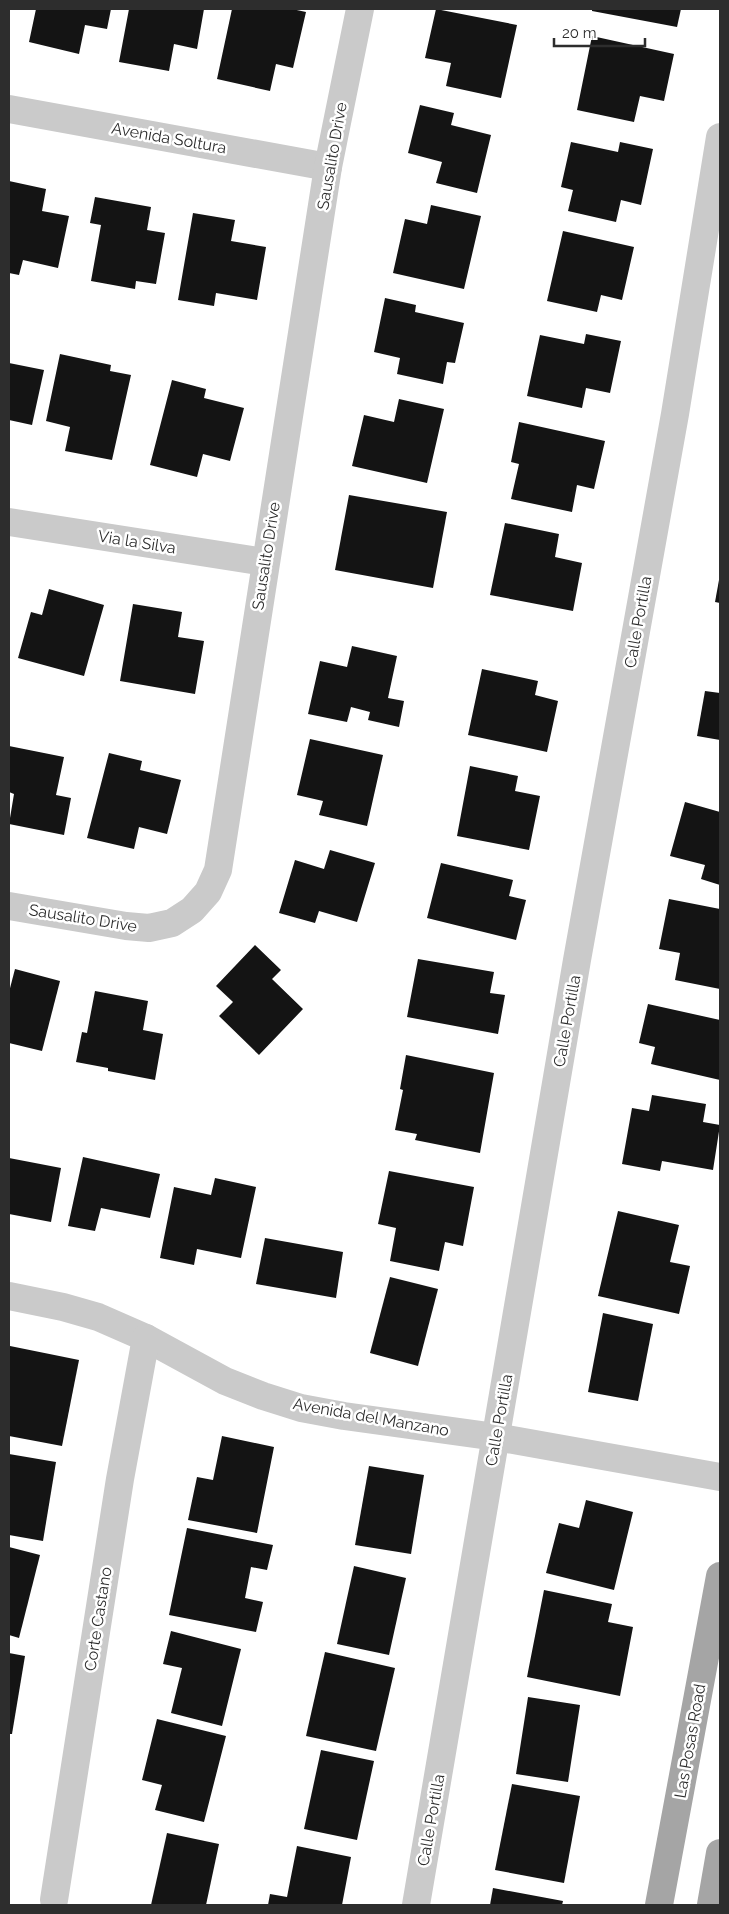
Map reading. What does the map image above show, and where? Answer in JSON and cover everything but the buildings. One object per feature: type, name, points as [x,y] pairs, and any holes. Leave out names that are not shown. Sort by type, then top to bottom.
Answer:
[{"type":"main road","name":"Las Posas Road","points":[[659,1905],[720,1576]]},
{"type":"main road","points":[[712,1905],[720,1853]]},
{"type":"street","name":"Sausalito Drive","points":[[9,906],[126,926],[149,928],[172,922],[192,910],[208,892],[218,870],[328,167],[360,9]]},
{"type":"street","name":"Avenida Soltura","points":[[9,109],[328,167]]},
{"type":"street","name":"Calle Portilla","points":[[416,1905],[577,960],[674,424],[720,137]]},
{"type":"street","name":"Via la Silva","points":[[9,522],[265,562]]},
{"type":"street","name":"Avenida del Manzano","points":[[9,1296],[63,1307],[98,1317],[146,1338],[225,1381],[301,1408],[344,1416],[496,1437],[720,1477]]},
{"type":"street","name":"Corte Castano","points":[[54,1900],[120,1479],[146,1338]]}]
